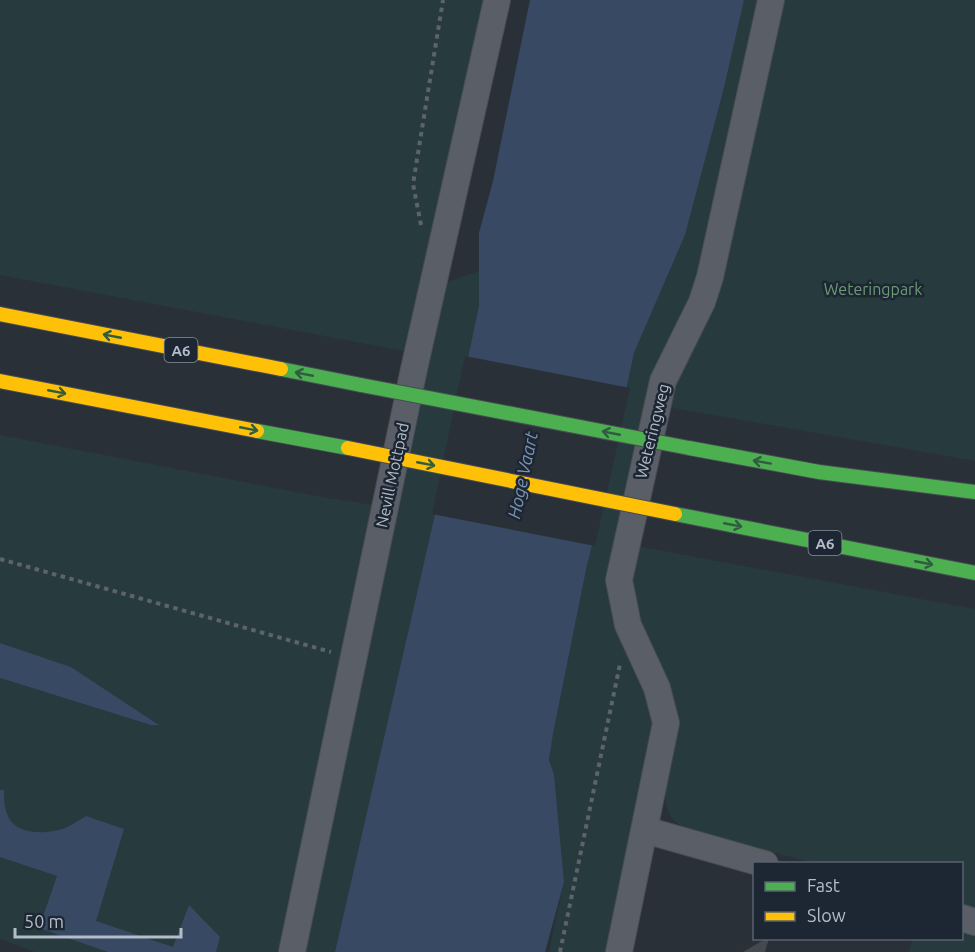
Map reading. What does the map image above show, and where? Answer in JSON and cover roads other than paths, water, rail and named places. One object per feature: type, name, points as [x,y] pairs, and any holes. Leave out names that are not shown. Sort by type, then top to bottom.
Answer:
[{"type":"highway","name":"A6","points":[[0,314],[819,472],[975,492]]},
{"type":"highway","name":"A6","points":[[0,381],[975,573]]},
{"type":"highway","name":"A6","points":[[819,472],[942,502]]},
{"type":"street","name":"Nevill Mottpad","points":[[292,952],[414,369],[497,0]]},
{"type":"street","name":"Weteringweg","points":[[619,952],[666,723],[657,688],[628,625],[619,580],[663,381],[702,302],[710,277],[771,0]]},
{"type":"street","points":[[645,830],[758,862]]},
{"type":"water","name":"Hoge Vaart","points":[[530,0],[744,0],[724,88],[685,235],[634,353],[587,565],[549,760],[554,774],[564,882],[545,952],[335,952],[441,488],[479,305],[479,233],[493,181]]},
{"type":"water","points":[[0,643],[71,667],[159,725],[151,725],[0,678]]},
{"type":"water","points":[[0,790],[4,790],[5,808],[9,818],[13,824],[26,831],[58,830],[86,816],[124,829],[96,921],[173,947],[189,905],[220,937],[216,952],[108,952],[39,928],[57,876],[0,857]]},
{"type":"park label","name":"Weteringpark","points":[[873,289]]}]
